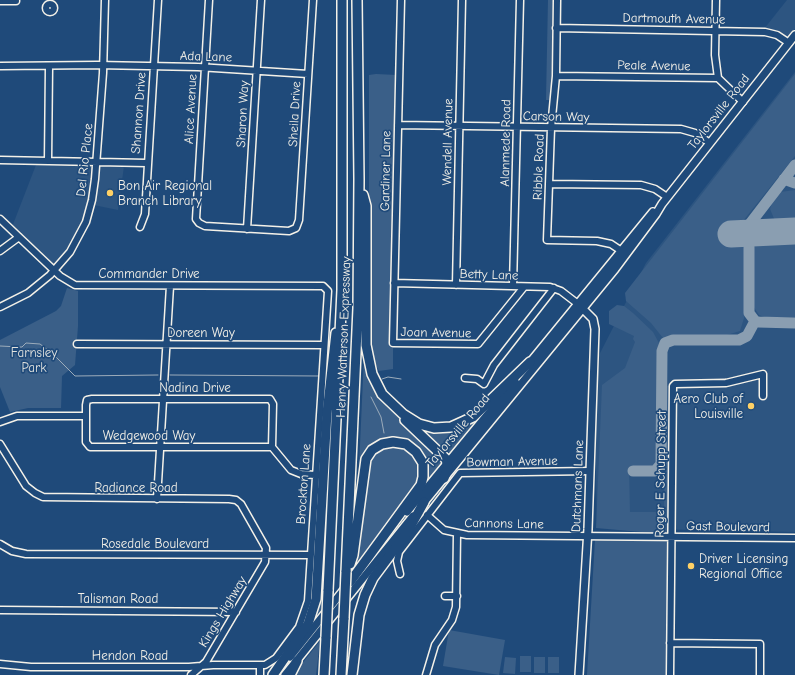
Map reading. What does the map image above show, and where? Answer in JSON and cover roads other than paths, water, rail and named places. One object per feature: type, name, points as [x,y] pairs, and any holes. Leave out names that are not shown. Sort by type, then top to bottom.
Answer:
[{"type":"highway","name":"Henry Watterson Expressway","points":[[324,675],[342,290],[342,0]]},
{"type":"highway","name":"Henry Watterson Expressway","points":[[341,675],[356,368],[360,180],[357,0]]},
{"type":"highway","points":[[360,180],[366,206],[367,352],[374,381],[382,394],[403,414],[419,424],[434,428],[451,427],[473,417],[530,362]]},
{"type":"highway","points":[[274,675],[308,624],[316,599],[330,372],[342,290]]},
{"type":"highway","points":[[388,399],[393,410],[440,452],[447,461],[448,468],[444,478]]},
{"type":"highway","points":[[346,572],[353,555],[366,459],[372,450],[382,444],[393,442],[406,444],[416,452],[423,463],[423,477],[421,485],[371,551],[350,582]]},
{"type":"highway","points":[[352,675],[359,615],[365,595],[378,572],[408,532],[424,502]]},
{"type":"highway","points":[[319,675],[326,640]]},
{"type":"highway","points":[[290,675],[297,661]]},
{"type":"main road","name":"Taylorsville Road","points":[[285,675],[424,502],[501,411],[584,309],[635,244],[667,197],[795,35]]},
{"type":"main road","name":"Taylorsville Road","points":[[274,675],[447,461],[514,383],[620,250],[653,212],[662,204]]},
{"type":"main road","name":"Dutchmans Lane","points":[[578,304],[593,319],[595,328],[588,536],[579,675]]},
{"type":"main road","points":[[501,411],[500,406],[514,383]]},
{"type":"street","name":"Del Rio Place","points":[[0,307],[30,292],[55,270],[74,245],[86,222],[94,195],[97,161],[103,66],[105,0]]},
{"type":"street","name":"Shannon Drive","points":[[140,227],[145,214],[158,0]]},
{"type":"street","name":"Alice Avenue","points":[[209,0],[196,219],[199,223],[205,226],[247,229]]},
{"type":"street","name":"Sharon Way","points":[[247,229],[261,0]]},
{"type":"street","name":"Sheila Drive","points":[[247,229],[289,231],[296,228],[299,220],[313,0]]},
{"type":"street","name":"Gardiner Lane","points":[[393,343],[401,0]]},
{"type":"street","name":"Wendell Avenue","points":[[456,285],[462,0]]},
{"type":"street","name":"Alanmede Road","points":[[513,286],[520,0]]},
{"type":"street","name":"Ribble Road","points":[[557,0],[556,76],[551,128],[547,240],[597,241],[611,244],[620,250]]},
{"type":"street","points":[[716,0],[715,55],[718,78],[743,102]]},
{"type":"street","points":[[0,1],[16,1]]},
{"type":"street","name":"Dartmouth Avenue","points":[[556,28],[716,30],[770,33],[789,43]]},
{"type":"street","name":"Ada Lane","points":[[0,66],[205,68],[308,74]]},
{"type":"street","points":[[48,161],[49,67]]},
{"type":"street","name":"Peale Avenue","points":[[556,76],[718,78]]},
{"type":"street","name":"Carson Way","points":[[398,125],[681,130],[695,133],[710,143]]},
{"type":"street","points":[[0,160],[147,163]]},
{"type":"street","points":[[549,184],[641,185],[655,189],[667,197]]},
{"type":"street","name":"Commander Drive","points":[[0,219],[66,281],[75,285],[323,286]]},
{"type":"street","points":[[0,251],[19,238]]},
{"type":"street","name":"Betty Lane","points":[[394,283],[554,288]]},
{"type":"street","points":[[157,499],[170,286]]},
{"type":"street","name":"Brockton Lane","points":[[260,665],[270,663],[276,658],[302,623],[308,601],[328,291],[323,286]]},
{"type":"street","name":"Joan Avenue","points":[[393,343],[478,344],[524,287]]},
{"type":"street","points":[[465,378],[477,379],[484,384],[494,365],[554,288],[578,304]]},
{"type":"street","name":"Doreen Way","points":[[77,344],[324,344]]},
{"type":"street","name":"Roger E Schupp Street","points":[[670,675],[673,386],[675,384],[726,383],[763,374],[763,396]]},
{"type":"street","name":"Nadina Drive","points":[[86,416],[86,402],[90,399],[270,399],[273,404],[272,447]]},
{"type":"street","points":[[0,422],[17,416],[86,416]]},
{"type":"street","name":"Wedgewood Way","points":[[86,416],[86,442],[88,446],[272,447]]},
{"type":"street","name":"Radiance Road","points":[[0,444],[26,486],[35,494],[42,497],[236,500],[242,506],[266,548],[266,555]]},
{"type":"street","points":[[272,447],[291,470],[301,474],[315,475]]},
{"type":"street","name":"Bowman Avenue","points":[[400,574],[397,561],[399,552],[460,473],[590,472]]},
{"type":"street","name":"Cannons Lane","points":[[427,515],[439,527],[457,534],[588,536]]},
{"type":"street","points":[[426,675],[435,645],[454,616],[457,596],[457,534]]},
{"type":"street","name":"Gast Boulevard","points":[[588,536],[795,538]]},
{"type":"street","name":"Rosedale Boulevard","points":[[0,544],[12,552],[26,554],[311,555]]},
{"type":"street","name":"Kings Highway","points":[[191,675],[206,662],[265,562],[266,555]]},
{"type":"street","points":[[445,596],[457,596]]},
{"type":"street","name":"Talisman Road","points":[[0,610],[236,612]]},
{"type":"street","points":[[670,642],[760,644],[760,675]]},
{"type":"street","name":"Hendon Road","points":[[0,664],[44,667],[188,667],[201,665],[260,665]]},
{"type":"street","points":[[260,665],[260,675]]},
{"type":"street","points":[[44,667],[44,675]]},
{"type":"waterway","points":[[0,346],[22,347],[26,343],[40,344],[52,353],[75,376],[158,375]]},
{"type":"waterway","points":[[170,375],[319,376]]},
{"type":"waterway","points":[[382,379],[388,377],[401,379]]},
{"type":"waterway","points":[[371,397],[381,417],[384,433]]},
{"type":"place","name":"Bon Air Regional Branch Library","points":[[110,193]]},
{"type":"place","name":"Aero Club of Louisville","points":[[751,406]]},
{"type":"place","name":"Driver Licensing Regional Office","points":[[691,566]]},
{"type":"park label","name":"Farnsley Park","points":[[34,360]]}]
